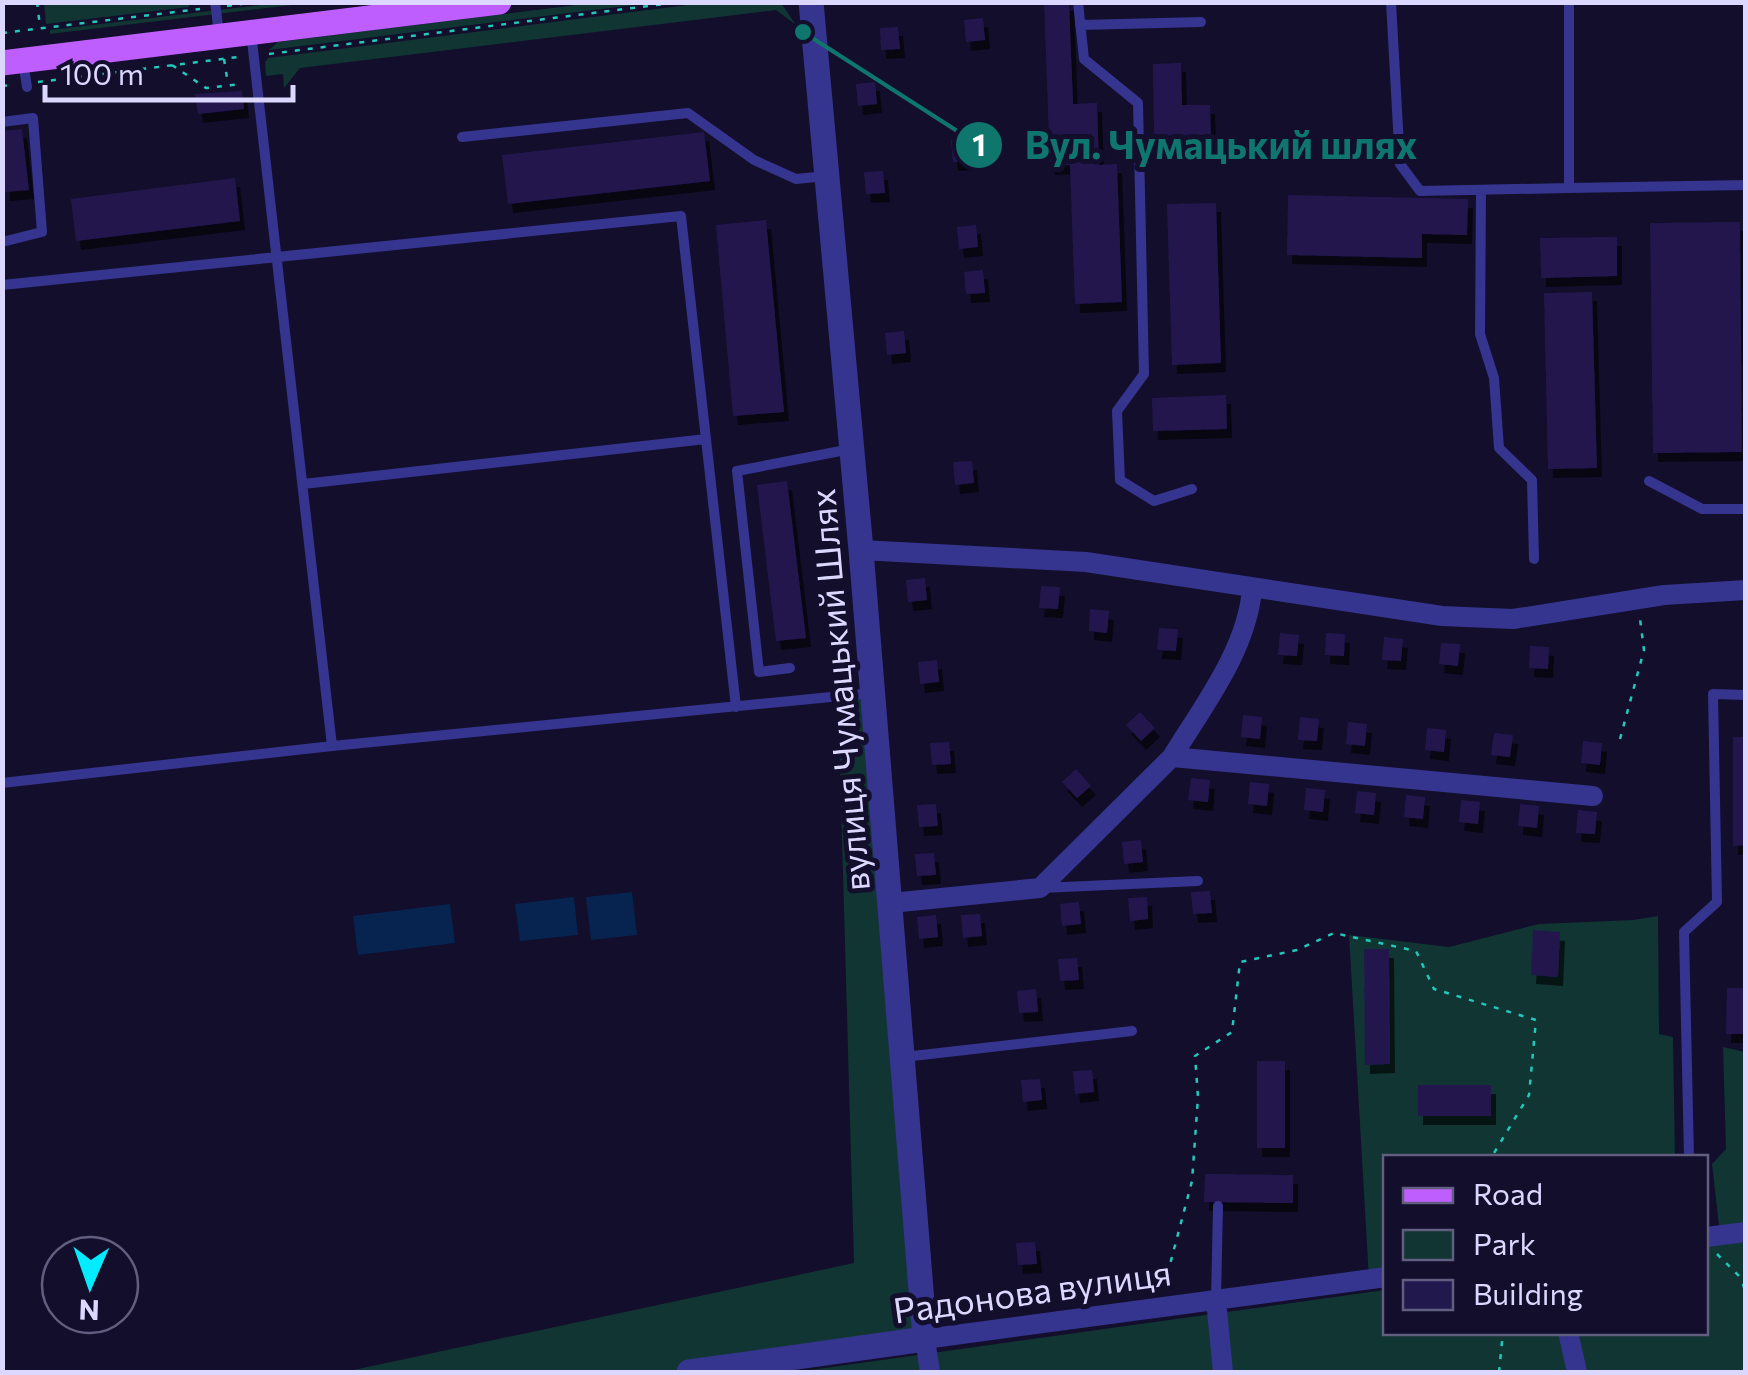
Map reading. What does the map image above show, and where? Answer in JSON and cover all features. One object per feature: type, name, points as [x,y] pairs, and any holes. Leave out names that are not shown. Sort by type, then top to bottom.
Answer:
[{"type":"main road","points":[[348,11],[405,2]]},
{"type":"main road","points":[[16,69],[252,19],[498,2]]},
{"type":"main road","points":[[16,69],[216,12],[252,19]]},
{"type":"street","name":"вулиця Чумацький Шлях","points":[[811,2],[930,1372]]},
{"type":"street","points":[[861,550],[1086,562],[1442,616],[1512,618],[1630,600],[1746,590]]},
{"type":"street","points":[[891,902],[1040,888],[1172,757],[1230,660],[1250,611],[1252,589]]},
{"type":"street","points":[[1172,757],[1594,796]]},
{"type":"street","points":[[1708,1237],[1746,1232]]},
{"type":"street","name":"Радонова вулиця","points":[[688,1372],[1383,1277]]},
{"type":"street","points":[[1216,1300],[1223,1372]]},
{"type":"street","points":[[1569,1335],[1577,1372]]},
{"type":"lane","points":[[1078,2],[1084,58],[1138,102],[1144,374],[1117,411],[1120,480],[1154,502],[1192,489]]},
{"type":"lane","points":[[1391,2],[1400,164],[1420,191],[1746,184]]},
{"type":"lane","points":[[1569,2],[1569,188]]},
{"type":"lane","points":[[252,19],[332,746]]},
{"type":"lane","points":[[1080,24],[1201,22]]},
{"type":"lane","points":[[462,138],[688,113],[754,160],[796,179],[827,176]]},
{"type":"lane","points":[[2,122],[33,118],[42,232],[2,242]]},
{"type":"lane","points":[[1482,190],[1480,334],[1494,378],[1499,448],[1532,480],[1534,559]]},
{"type":"lane","points":[[2,285],[681,216],[736,706]]},
{"type":"lane","points":[[303,484],[706,439]]},
{"type":"lane","points":[[790,668],[759,672],[736,471],[852,449]]},
{"type":"lane","points":[[1649,481],[1702,509],[1746,510]]},
{"type":"lane","points":[[2,783],[872,693]]},
{"type":"lane","points":[[1689,1155],[1684,932],[1717,902],[1713,694],[1746,695]]},
{"type":"lane","points":[[1040,888],[1198,880]]},
{"type":"lane","points":[[903,1057],[1132,1031]]},
{"type":"lane","points":[[1216,1300],[1218,1206]]},
{"type":"path","points":[[37,2],[40,28]]},
{"type":"path","points":[[268,54],[680,2]]},
{"type":"path","points":[[2,32],[216,12],[252,19]]},
{"type":"path","points":[[2,86],[16,69],[172,65],[240,57]]},
{"type":"path","points":[[224,58],[228,86]]},
{"type":"path","points":[[172,65],[206,88],[258,82]]},
{"type":"path","points":[[1620,738],[1644,650],[1642,621],[1630,600]]},
{"type":"path","points":[[1159,1308],[1192,1181],[1198,1097],[1194,1056],[1232,1032],[1240,962],[1297,950],[1334,934],[1416,951],[1434,989],[1536,1020],[1530,1094],[1494,1155]]},
{"type":"path","points":[[1718,1256],[1744,1283],[1746,1294]]},
{"type":"path","points":[[1500,1372],[1504,1335]]},
{"type":"green space","points":[[188,2],[189,7],[46,24],[44,3]]},
{"type":"green space","points":[[276,3],[309,3],[50,34],[50,30]]},
{"type":"green space","points":[[592,3],[651,3],[269,50],[278,42]]},
{"type":"green space","points":[[703,3],[781,3],[796,25],[776,10],[300,68],[284,88],[283,74],[266,76],[268,58]]},
{"type":"green space","points":[[872,693],[925,1339],[689,1372],[344,1372],[854,1263],[838,696]]},
{"type":"green space","points":[[1658,916],[1659,1034],[1673,1037],[1675,1155],[1383,1155],[1383,1277],[1369,1279],[1349,935],[1449,947],[1539,924]]},
{"type":"green space","points":[[1723,1047],[1745,1052],[1745,1372],[796,1372],[1383,1290],[1383,1335],[1708,1335],[1708,1237],[1720,1235],[1712,1164],[1726,1149]]},
{"type":"water","points":[[632,892],[637,935],[591,940],[586,897]]},
{"type":"water","points":[[574,897],[578,935],[520,941],[515,904]]},
{"type":"water","points":[[450,904],[455,943],[358,955],[353,916]]},
{"type":"building","points":[[1044,2],[1069,2],[1073,104],[1097,103],[1099,165],[1117,164],[1122,302],[1075,304],[1070,165],[1050,166]]},
{"type":"building","points":[[983,18],[985,40],[966,42],[964,20]]},
{"type":"building","points":[[898,27],[900,49],[881,50],[880,28]]},
{"type":"building","points":[[1181,63],[1182,105],[1210,105],[1211,135],[1154,136],[1153,64]]},
{"type":"building","points":[[875,82],[877,104],[858,106],[856,84]]},
{"type":"building","points":[[242,91],[244,109],[198,114],[195,94]]},
{"type":"building","points":[[22,129],[29,190],[5,192],[2,131]]},
{"type":"building","points":[[704,132],[710,181],[508,204],[502,155]]},
{"type":"building","points":[[970,139],[972,161],[953,162],[951,140]]},
{"type":"building","points":[[883,171],[885,193],[866,194],[864,172]]},
{"type":"building","points":[[235,178],[240,221],[76,241],[71,199]]},
{"type":"building","points":[[1288,195],[1468,199],[1467,235],[1422,234],[1422,258],[1287,255]]},
{"type":"building","points":[[1216,203],[1221,363],[1172,365],[1167,204]]},
{"type":"building","points":[[766,220],[784,412],[733,416],[716,225]]},
{"type":"building","points":[[1740,222],[1742,452],[1653,453],[1650,223]]},
{"type":"building","points":[[976,225],[978,247],[959,249],[957,227]]},
{"type":"building","points":[[1617,237],[1617,276],[1541,278],[1540,238]]},
{"type":"building","points":[[983,270],[985,293],[966,294],[964,272]]},
{"type":"building","points":[[1592,292],[1597,468],[1548,469],[1544,293]]},
{"type":"building","points":[[904,331],[906,353],[887,355],[885,333]]},
{"type":"building","points":[[1226,395],[1227,429],[1153,431],[1152,398]]},
{"type":"building","points":[[972,461],[974,483],[955,485],[953,462]]},
{"type":"building","points":[[787,481],[806,638],[776,641],[757,485]]},
{"type":"building","points":[[925,578],[927,600],[908,602],[906,580]]},
{"type":"building","points":[[1041,586],[1060,587],[1058,609],[1039,608]]},
{"type":"building","points":[[1090,609],[1109,611],[1107,633],[1089,631]]},
{"type":"building","points":[[1159,628],[1178,629],[1176,651],[1157,650]]},
{"type":"building","points":[[1280,633],[1299,635],[1297,656],[1278,655]]},
{"type":"building","points":[[1326,633],[1345,634],[1344,656],[1325,655]]},
{"type":"building","points":[[1384,637],[1403,639],[1401,661],[1382,660]]},
{"type":"building","points":[[1441,643],[1460,644],[1458,666],[1439,664]]},
{"type":"building","points":[[1530,646],[1549,647],[1548,669],[1529,668]]},
{"type":"building","points":[[937,660],[939,682],[920,684],[918,662]]},
{"type":"building","points":[[1140,712],[1155,728],[1141,741],[1126,725]]},
{"type":"building","points":[[1243,715],[1262,717],[1260,739],[1241,737]]},
{"type":"building","points":[[1300,717],[1319,719],[1317,741],[1298,740]]},
{"type":"building","points":[[1348,722],[1367,724],[1365,746],[1346,744]]},
{"type":"building","points":[[1427,728],[1446,730],[1444,752],[1425,750]]},
{"type":"building","points":[[1494,733],[1513,735],[1510,757],[1491,755]]},
{"type":"building","points":[[1733,737],[1746,737],[1746,845],[1733,846]]},
{"type":"building","points":[[1583,741],[1602,743],[1600,765],[1581,763]]},
{"type":"building","points":[[949,742],[951,764],[932,765],[930,743]]},
{"type":"building","points":[[1076,769],[1091,786],[1077,798],[1062,782]]},
{"type":"building","points":[[1191,778],[1210,780],[1208,802],[1188,800]]},
{"type":"building","points":[[1250,782],[1269,784],[1267,806],[1248,804]]},
{"type":"building","points":[[1306,788],[1325,790],[1323,812],[1304,810]]},
{"type":"building","points":[[1357,791],[1376,793],[1374,815],[1355,813]]},
{"type":"building","points":[[1406,795],[1425,797],[1423,819],[1404,817]]},
{"type":"building","points":[[1461,800],[1480,802],[1478,824],[1459,822]]},
{"type":"building","points":[[936,804],[938,826],[919,827],[917,805]]},
{"type":"building","points":[[1520,804],[1539,806],[1537,828],[1518,826]]},
{"type":"building","points":[[1578,810],[1597,812],[1595,834],[1576,833]]},
{"type":"building","points":[[1141,840],[1143,862],[1124,864],[1122,842]]},
{"type":"building","points":[[934,853],[936,875],[917,876],[915,854]]},
{"type":"building","points":[[1210,891],[1212,913],[1193,914],[1191,892]]},
{"type":"building","points":[[1147,897],[1148,919],[1130,921],[1128,898]]},
{"type":"building","points":[[1079,902],[1081,924],[1062,926],[1060,904]]},
{"type":"building","points":[[980,914],[982,936],[963,938],[961,915]]},
{"type":"building","points":[[936,915],[938,937],[919,939],[917,917]]},
{"type":"building","points":[[1533,930],[1560,932],[1558,977],[1531,975]]},
{"type":"building","points":[[1364,949],[1389,949],[1390,1064],[1365,1065]]},
{"type":"building","points":[[1077,958],[1079,980],[1060,981],[1058,959]]},
{"type":"building","points":[[1727,988],[1746,988],[1746,1034],[1726,1034]]},
{"type":"building","points":[[1036,989],[1038,1012],[1019,1013],[1017,991]]},
{"type":"building","points":[[1257,1061],[1285,1061],[1285,1148],[1257,1148]]},
{"type":"building","points":[[1092,1070],[1094,1092],[1075,1094],[1073,1071]]},
{"type":"building","points":[[1040,1079],[1042,1100],[1023,1102],[1021,1080]]},
{"type":"building","points":[[1418,1085],[1491,1085],[1491,1116],[1418,1116]]},
{"type":"building","points":[[1205,1174],[1293,1175],[1293,1203],[1204,1202]]},
{"type":"building","points":[[1035,1242],[1037,1264],[1018,1265],[1016,1243]]},
{"type":"place","name":"Вул. Чумацький шлях","points":[[803,32]]}]
